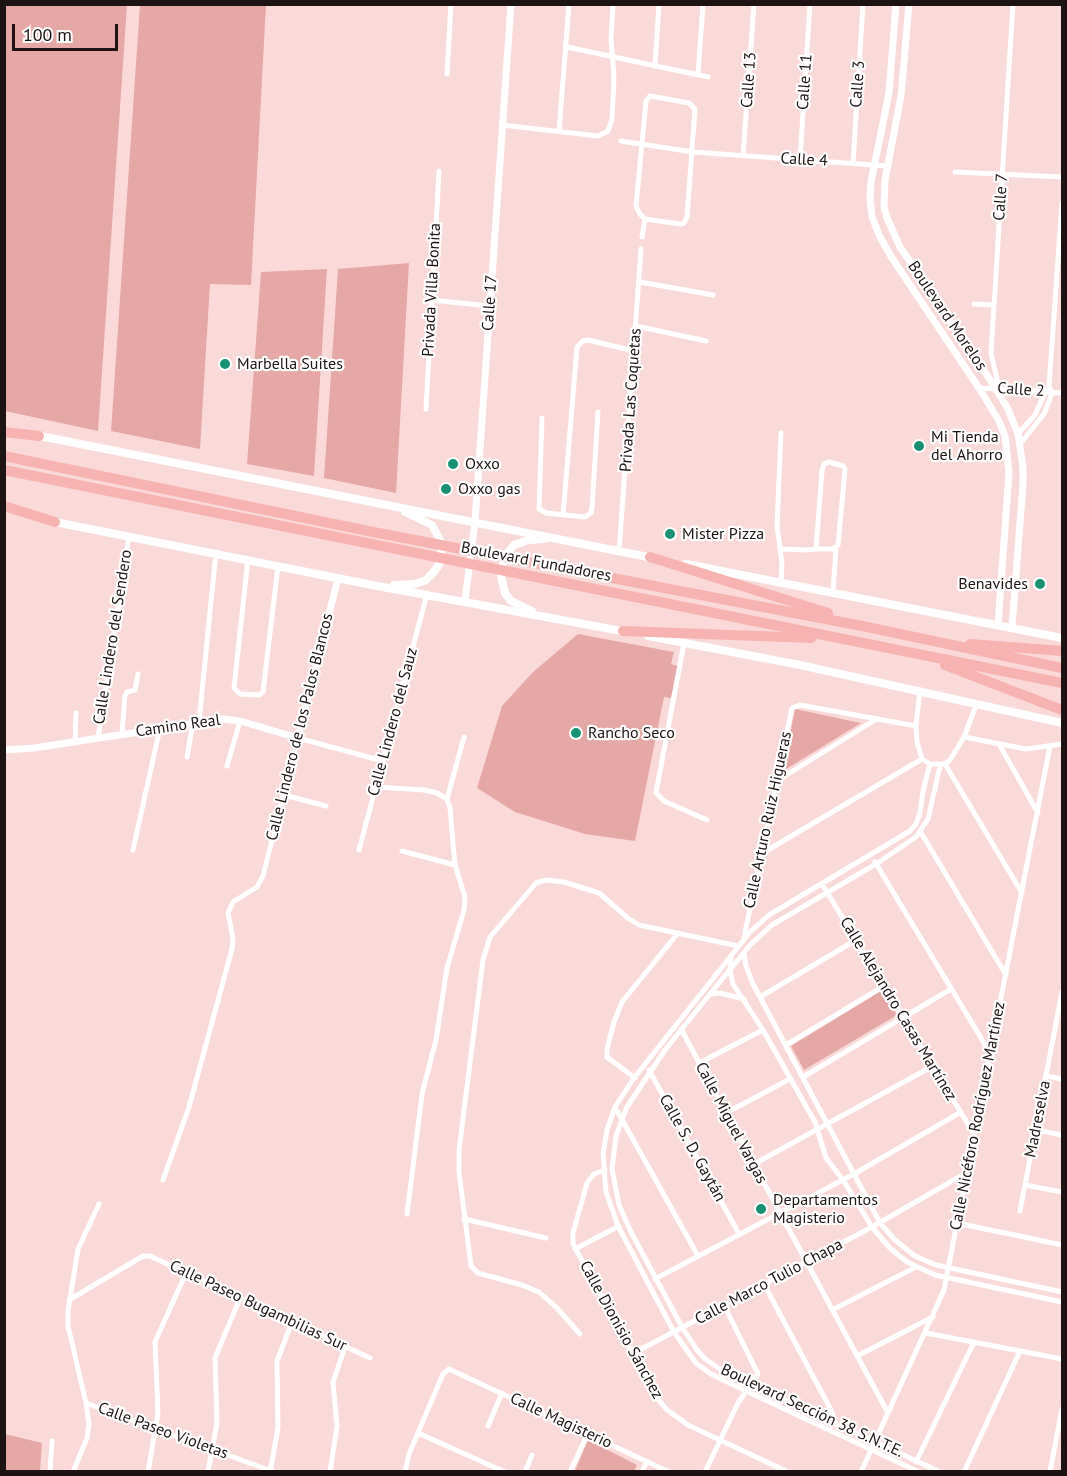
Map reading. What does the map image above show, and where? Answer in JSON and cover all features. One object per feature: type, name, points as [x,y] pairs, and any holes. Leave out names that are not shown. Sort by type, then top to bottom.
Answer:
[{"type":"highway","points":[[4,430],[39,436]]},
{"type":"highway","name":"Boulevard Fundadores","points":[[4,456],[411,540],[635,581],[1062,668]]},
{"type":"highway","name":"Boulevard Fundadores","points":[[4,470],[1062,683]]},
{"type":"highway","points":[[4,506],[55,522]]},
{"type":"highway","points":[[646,556],[862,626]]},
{"type":"highway","points":[[623,631],[842,639]]},
{"type":"highway","points":[[942,643],[993,644],[1062,651]]},
{"type":"highway","points":[[916,655],[1062,710]]},
{"type":"main road","points":[[39,436],[1062,638]]},
{"type":"main road","points":[[372,585],[404,585],[426,580],[439,565],[441,554],[441,542],[432,525],[422,518],[378,503]]},
{"type":"main road","points":[[4,511],[372,585],[579,622],[920,690],[1062,723]]},
{"type":"main road","points":[[545,616],[511,601],[505,593],[501,577],[503,563],[508,552],[520,542],[568,540]]},
{"type":"street","points":[[447,74],[451,4]]},
{"type":"street","name":"Calle 17","points":[[465,601],[475,521],[511,4]]},
{"type":"street","points":[[559,131],[569,4]]},
{"type":"street","points":[[502,125],[598,136],[608,132],[611,126],[614,78],[611,39],[613,4]]},
{"type":"street","points":[[655,66],[659,4]]},
{"type":"street","points":[[698,75],[704,4]]},
{"type":"street","name":"Calle 13","points":[[743,156],[754,4]]},
{"type":"street","name":"Calle 11","points":[[800,160],[810,4]]},
{"type":"street","name":"Calle 3","points":[[853,163],[863,4]]},
{"type":"street","name":"Boulevard Morelos","points":[[896,4],[890,93],[874,164],[870,199],[872,217],[880,237],[980,388],[1005,436],[1009,473],[999,625]]},
{"type":"street","name":"Boulevard Morelos","points":[[909,4],[902,96],[883,194],[892,233],[997,388],[1018,434],[1023,484],[1012,627]]},
{"type":"street","name":"Calle 7","points":[[997,388],[991,353],[993,305],[1013,4]]},
{"type":"street","points":[[567,47],[708,77]]},
{"type":"street","points":[[650,96],[693,106],[696,114],[686,221],[681,224],[645,219],[640,214],[636,206],[641,144],[646,101],[650,96]]},
{"type":"street","name":"Calle 4","points":[[621,141],[720,155],[887,166]]},
{"type":"street","name":"Privada Villa Bonita","points":[[426,409],[439,171]]},
{"type":"street","points":[[955,172],[1062,177]]},
{"type":"street","points":[[1020,444],[1044,414],[1048,392],[1060,286],[1062,202]]},
{"type":"street","points":[[642,237],[645,219]]},
{"type":"street","name":"Privada Las Coquetas","points":[[619,551],[641,249]]},
{"type":"street","points":[[640,282],[713,295]]},
{"type":"street","points":[[431,300],[490,306]]},
{"type":"street","points":[[974,304],[993,305]]},
{"type":"street","points":[[636,326],[706,340]]},
{"type":"street","points":[[1053,339],[1062,339]]},
{"type":"street","points":[[563,515],[577,347],[588,340],[634,351]]},
{"type":"street","name":"Calle 2","points":[[980,388],[1062,393]]},
{"type":"street","points":[[1018,434],[1035,415],[1048,392]]},
{"type":"street","points":[[542,418],[538,505],[542,512],[585,517],[591,513],[598,412]]},
{"type":"street","points":[[781,433],[777,526],[781,582]]},
{"type":"street","points":[[816,549],[822,471],[824,464],[829,462],[843,466],[845,469],[833,592]]},
{"type":"street","name":"Calle Lindero del Sendero","points":[[98,738],[129,536]]},
{"type":"street","points":[[780,549],[836,548]]},
{"type":"street","points":[[187,757],[196,722],[216,552]]},
{"type":"street","points":[[248,559],[234,688],[240,694],[259,695],[263,692],[278,566]]},
{"type":"street","name":"Calle Lindero de los Palos Blancos","points":[[163,1180],[189,1107],[232,949],[233,938],[228,913],[233,902],[257,887],[263,876],[338,578]]},
{"type":"street","name":"Calle Lindero del Sauz","points":[[359,850],[428,594]]},
{"type":"street","points":[[684,643],[656,793],[664,801],[707,820]]},
{"type":"street","points":[[122,734],[125,696],[127,692],[135,690],[138,675]]},
{"type":"street","points":[[920,690],[916,726],[919,752],[922,759],[930,764],[942,765]]},
{"type":"street","points":[[921,833],[930,812],[942,765],[955,753],[977,703]]},
{"type":"street","name":"Calle Arturo Ruiz Higueras","points":[[743,940],[793,706],[800,705],[875,720]]},
{"type":"street","points":[[75,741],[76,713]]},
{"type":"street","name":"Camino Real","points":[[4,750],[224,719],[240,721],[383,761]]},
{"type":"street","points":[[775,782],[875,720],[916,726]]},
{"type":"street","points":[[227,766],[240,721]]},
{"type":"street","points":[[133,850],[160,728]]},
{"type":"street","points":[[407,1214],[422,1094],[434,1048],[447,969],[465,904],[464,891],[455,865],[450,808],[447,799],[464,737]]},
{"type":"street","points":[[964,737],[1026,749],[1062,744]]},
{"type":"street","points":[[999,744],[1038,813]]},
{"type":"street","name":"Calle Nicéforo Rodríguez Martínez","points":[[861,1472],[934,1316],[947,1279],[1050,746]]},
{"type":"street","points":[[760,854],[922,759]]},
{"type":"street","points":[[930,764],[916,824],[1006,975]]},
{"type":"street","points":[[942,765],[1022,893]]},
{"type":"street","points":[[376,787],[424,790],[447,799]]},
{"type":"street","points":[[284,795],[326,806]]},
{"type":"street","name":"Boulevard Sección 38 S.N.T.E.","points":[[916,824],[903,836],[762,921],[743,940],[645,1063],[615,1107],[605,1142],[603,1170],[606,1192],[618,1226],[674,1332],[696,1363],[711,1374],[916,1470]]},
{"type":"street","name":"Boulevard Sección 38 S.N.T.E.","points":[[921,833],[876,864],[772,925],[744,953],[641,1083],[621,1117],[614,1147],[612,1170],[615,1191],[626,1222],[682,1327],[705,1359],[751,1384],[940,1472]]},
{"type":"street","points":[[402,851],[455,865]]},
{"type":"street","points":[[871,855],[990,1053]]},
{"type":"street","points":[[580,1334],[552,1303],[539,1293],[522,1285],[475,1272],[471,1266],[459,1172],[459,1150],[483,960],[490,937],[536,884],[546,880],[564,882],[599,893],[628,918],[645,926],[738,946]]},
{"type":"street","name":"Calle Alejandro Casas Martínez","points":[[822,884],[974,1134]]},
{"type":"street","points":[[641,1083],[607,1057],[607,1049],[622,1002],[678,933]]},
{"type":"street","points":[[743,940],[746,966],[760,997],[880,1222],[895,1240],[915,1256],[948,1269],[1062,1292]]},
{"type":"street","points":[[760,997],[856,940]]},
{"type":"street","points":[[731,955],[730,970],[733,984],[763,1030],[819,1129],[826,1158],[843,1180],[872,1227],[890,1248],[916,1267],[947,1279],[1062,1302]]},
{"type":"street","points":[[786,1045],[884,986]]},
{"type":"street","points":[[803,1077],[951,989]]},
{"type":"street","name":"Madreselva","points":[[1020,1211],[1062,992]]},
{"type":"street","points":[[710,994],[744,999]]},
{"type":"street","name":"Calle Miguel Vargas","points":[[677,1022],[888,1413]]},
{"type":"street","points":[[699,1063],[763,1030]]},
{"type":"street","name":"Calle S. D. Gaytán","points":[[645,1063],[739,1234]]},
{"type":"street","points":[[754,1164],[933,1066]]},
{"type":"street","points":[[1046,1076],[1062,1079]]},
{"type":"street","points":[[726,1113],[790,1079]]},
{"type":"street","points":[[615,1107],[698,1256]]},
{"type":"street","points":[[648,1283],[854,1174],[961,1112]]},
{"type":"street","points":[[1036,1130],[1062,1135]]},
{"type":"street","points":[[603,1170],[612,1170]]},
{"type":"street","name":"Calle Dionisio Sánchez","points":[[603,1170],[594,1174],[587,1183],[572,1237],[575,1249],[656,1395],[666,1409],[680,1421],[788,1472]]},
{"type":"street","name":"Calle Marco Tulio Chapa","points":[[632,1354],[872,1227],[967,1173]]},
{"type":"street","points":[[1025,1185],[1062,1192]]},
{"type":"street","points":[[73,1472],[88,1431],[86,1403],[68,1326],[69,1300],[78,1250],[99,1204]]},
{"type":"street","points":[[464,1219],[546,1238]]},
{"type":"street","points":[[575,1249],[626,1222]]},
{"type":"street","points":[[957,1223],[1062,1245]]},
{"type":"street","name":"Calle Paseo Bugambilias Sur","points":[[69,1300],[146,1256],[153,1257],[370,1358]]},
{"type":"street","points":[[832,1310],[916,1267]]},
{"type":"street","points":[[148,1472],[158,1413],[155,1342],[186,1273]]},
{"type":"street","points":[[764,1284],[832,1412],[835,1432]]},
{"type":"street","points":[[208,1472],[218,1415],[215,1358],[240,1298]]},
{"type":"street","points":[[705,1472],[746,1391],[757,1377],[757,1371],[724,1305]]},
{"type":"street","points":[[857,1356],[934,1316]]},
{"type":"street","points":[[271,1471],[278,1428],[277,1362],[292,1322]]},
{"type":"street","points":[[926,1333],[1062,1359]]},
{"type":"street","points":[[916,1470],[917,1461],[974,1342]]},
{"type":"street","points":[[330,1472],[337,1426],[333,1382],[345,1347]]},
{"type":"street","points":[[964,1472],[1020,1351]]},
{"type":"street","name":"Calle Magisterio","points":[[418,1433],[443,1374],[447,1370],[452,1370],[669,1472]]},
{"type":"street","points":[[488,1426],[502,1393]]},
{"type":"street","name":"Calle Paseo Violetas","points":[[86,1403],[271,1471]]},
{"type":"street","points":[[1050,1472],[1062,1413]]},
{"type":"street","points":[[405,1472],[409,1454],[418,1433],[505,1472]]},
{"type":"street","points":[[570,1472],[588,1433]]},
{"type":"street","points":[[50,1472],[52,1441]]},
{"type":"street","points":[[525,1472],[532,1455]]},
{"type":"street","points":[[642,1472],[647,1461]]},
{"type":"shaded area","points":[[5,4],[127,5],[98,431],[5,411]]},
{"type":"shaded area","points":[[140,5],[266,5],[251,285],[210,284],[200,449],[111,431]]},
{"type":"shaded area","points":[[409,263],[396,493],[324,478],[338,269]]},
{"type":"shaded area","points":[[327,269],[314,476],[247,464],[261,272]]},
{"type":"shaded area","name":"Rancho Seco","points":[[578,634],[674,652],[671,664],[678,666],[671,698],[664,697],[635,841],[585,834],[515,812],[477,788],[502,706],[533,672]]},
{"type":"shaded area","points":[[795,709],[861,723],[783,771]]},
{"type":"shaded area","points":[[881,991],[897,1015],[804,1070],[791,1046]]},
{"type":"shaded area","points":[[5,1434],[42,1443],[40,1471],[5,1471]]},
{"type":"shaded area","points":[[588,1440],[637,1465],[634,1471],[575,1471]]},
{"type":"place","name":"Marbella Suites","points":[[225,364]]},
{"type":"place","name":"Mi Tienda del Ahorro","points":[[919,446]]},
{"type":"place","name":"Oxxo","points":[[453,464]]},
{"type":"place","name":"Oxxo gas","points":[[446,489]]},
{"type":"place","name":"Mister Pizza","points":[[670,534]]},
{"type":"place","name":"Benavides","points":[[1040,584]]},
{"type":"place","name":"Rancho Seco","points":[[576,733]]},
{"type":"place","name":"Departamentos Magisterio","points":[[761,1209]]}]
